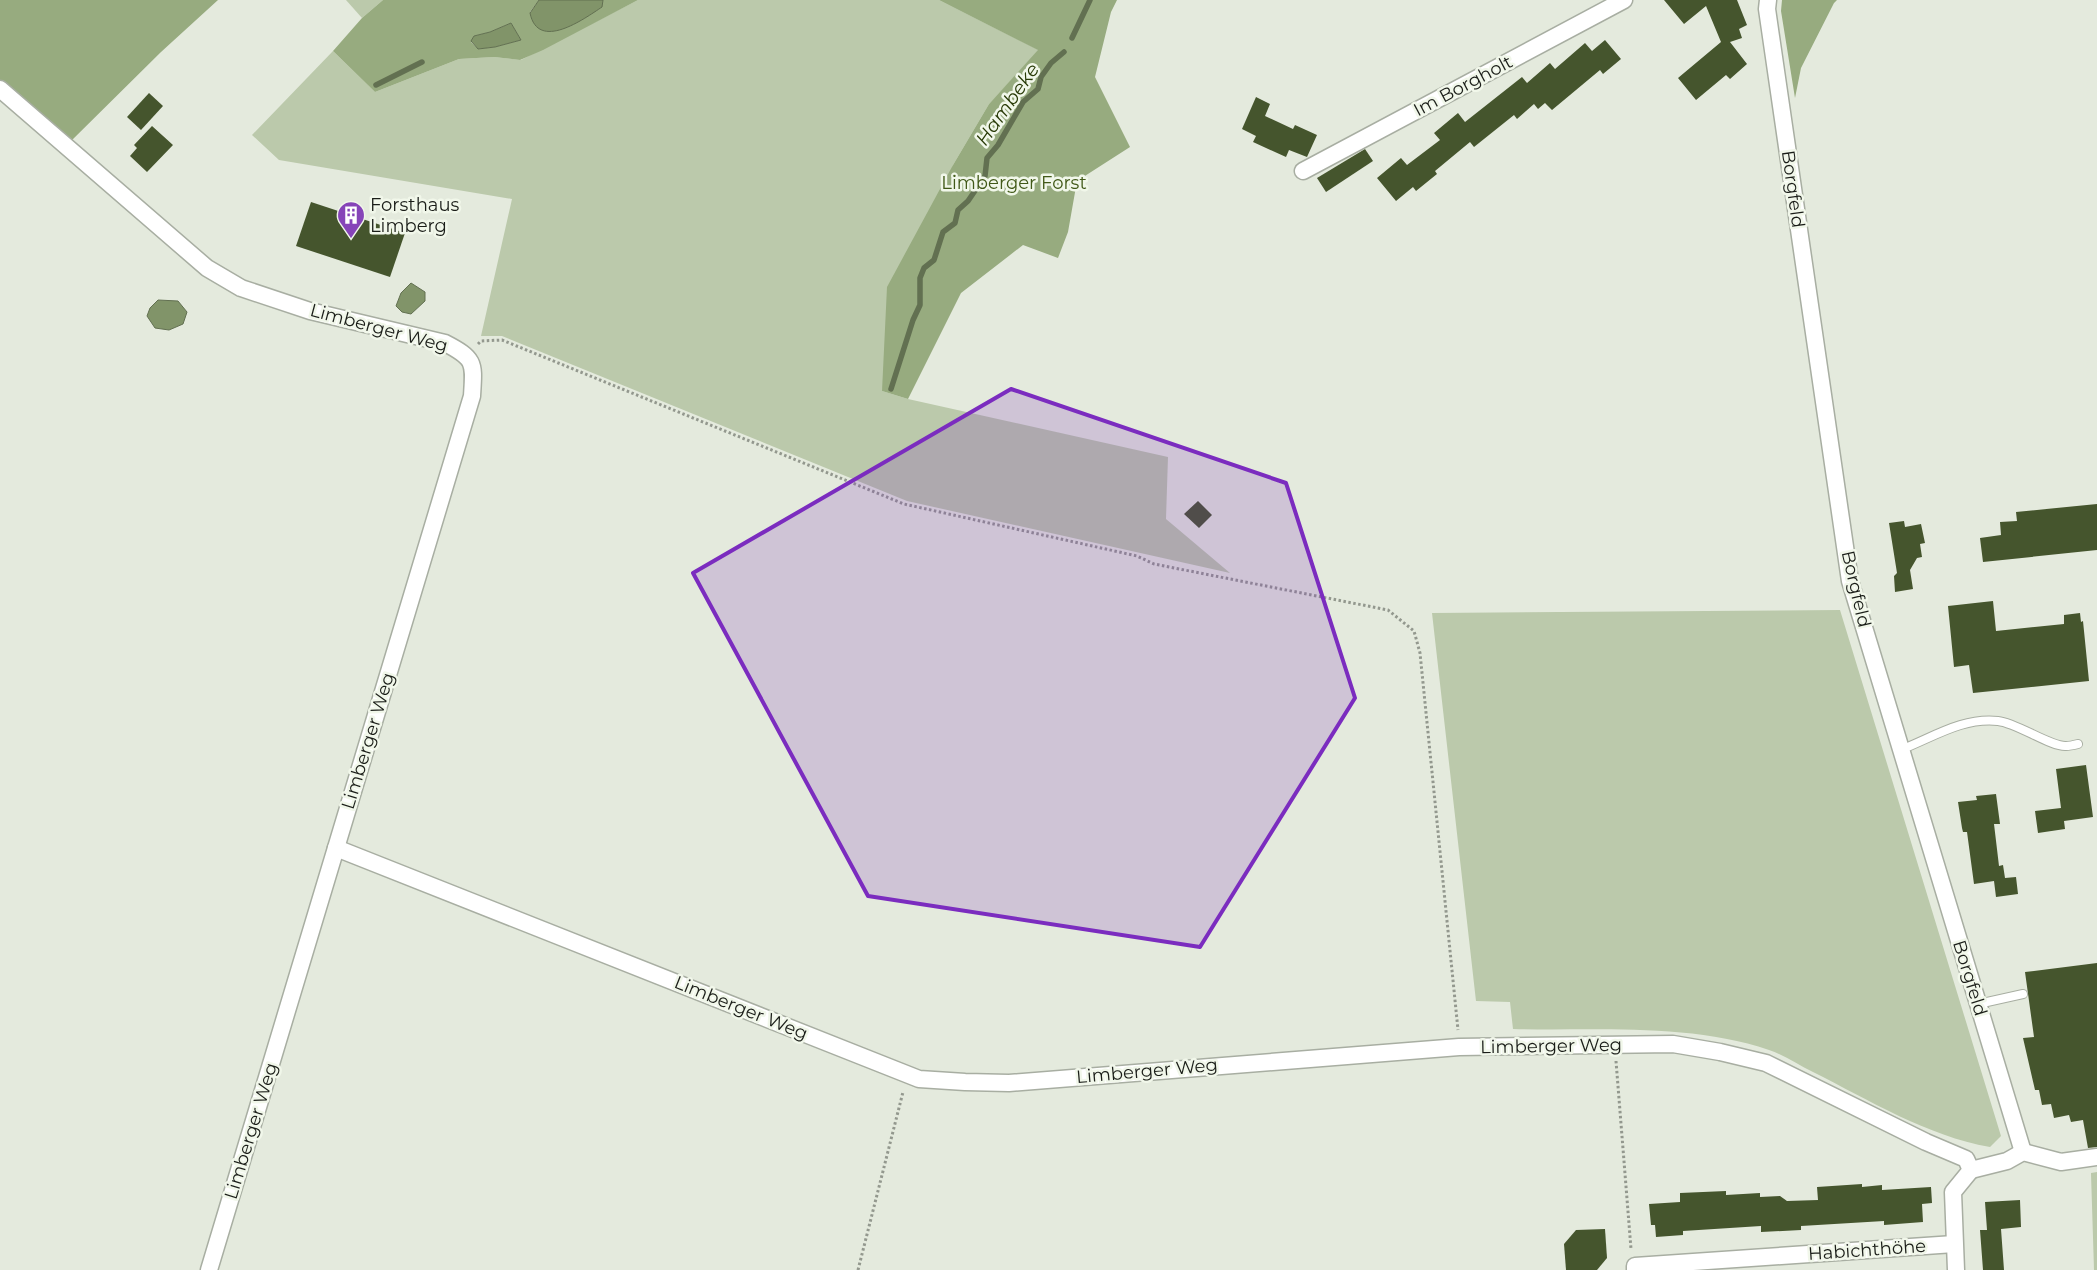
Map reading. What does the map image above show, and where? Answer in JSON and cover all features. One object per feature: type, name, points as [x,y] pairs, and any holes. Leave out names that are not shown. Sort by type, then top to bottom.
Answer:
[{"type":"street","name":"Im Borgholt","points":[[1303,171],[1624,0]]},
{"type":"street","name":"Borgfeld","points":[[1768,5],[1850,581],[2023,1152]]},
{"type":"street","name":"Limberger Weg","points":[[0,89],[207,268],[240,288],[310,311],[445,343],[466,354],[474,368],[472,396],[209,1270]]},
{"type":"street","name":"Limberger Weg","points":[[336,848],[919,1079],[1009,1083],[1460,1047],[1673,1044],[1720,1052],[1766,1064],[1926,1142],[1966,1159],[1971,1170]]},
{"type":"street","points":[[1956,1270],[1953,1192],[1971,1170],[2007,1161],[2023,1152],[2061,1162],[2097,1157]]},
{"type":"street","name":"Habichthöhe","points":[[1635,1268],[1673,1267],[1954,1244]]},
{"type":"lane","points":[[1900,750],[1951,727],[1991,720],[2007,722],[2064,747],[2078,744]]},
{"type":"lane","points":[[1978,1004],[2023,994]]},
{"type":"path","points":[[466,354],[481,341],[502,340],[904,504],[1137,556],[1154,564],[1388,610],[1414,631],[1420,653],[1460,1047]]},
{"type":"path","points":[[1615,1045],[1631,1249],[1635,1268]]},
{"type":"path","points":[[858,1270],[907,1074]]},
{"type":"highlighted area","points":[[1011,389],[1286,483],[1355,698],[1200,947],[868,896],[693,573]]},
{"type":"shaded area","points":[[346,0],[383,0],[362,18]]},
{"type":"shaded area","points":[[539,0],[603,0],[602,7],[584,18],[562,29],[552,31],[542,30],[535,24],[530,13]]},
{"type":"shaded area","points":[[638,0],[939,0],[1039,50],[989,104],[953,165],[882,391],[908,399],[1168,457],[1166,519],[1230,573],[907,501],[502,336],[481,336],[512,199],[279,160],[252,135],[333,51],[375,92],[459,59],[494,57],[521,60]]},
{"type":"shaded area","points":[[511,23],[521,40],[495,47],[478,49],[471,41],[474,36],[490,32]]},
{"type":"shaded area","points":[[411,283],[425,292],[425,301],[411,314],[402,312],[396,306],[401,293]]},
{"type":"shaded area","points":[[158,300],[178,301],[187,312],[183,324],[169,330],[155,328],[147,316],[150,308]]},
{"type":"shaded area","points":[[1840,610],[2001,1136],[1990,1147],[1944,1135],[1921,1126],[1786,1057],[1739,1041],[1675,1032],[1642,1030],[1513,1029],[1510,1002],[1476,1001],[1432,613]]},
{"type":"shaded area","points":[[2097,1172],[2097,1270],[2094,1270],[2091,1173]]},
{"type":"green space","points":[[0,0],[218,0],[161,52],[69,143],[0,81]]},
{"type":"green space","points":[[383,0],[539,0],[530,12],[581,20],[601,7],[603,0],[638,0],[543,50],[520,60],[494,57],[459,59],[375,92],[333,51],[362,18]],"holes":[[[511,23],[521,40],[495,47],[478,49],[471,42],[474,36],[490,32]]]},
{"type":"green space","name":"Limberger Forst","points":[[939,0],[1117,0],[1111,12],[1095,77],[1130,147],[1077,181],[1068,232],[1058,258],[1023,245],[961,293],[908,399],[882,391],[887,287],[953,165],[989,104],[1038,50]]},
{"type":"green space","points":[[1782,0],[1837,0],[1801,68],[1795,98],[1781,11]]},
{"type":"building","points":[[1664,0],[1737,0],[1747,25],[1739,29],[1742,38],[1730,42],[1747,64],[1730,79],[1726,75],[1696,100],[1678,78],[1721,42],[1706,6],[1684,24]]},
{"type":"building","points":[[1605,40],[1621,59],[1603,74],[1600,70],[1552,110],[1545,103],[1538,109],[1534,104],[1517,119],[1514,115],[1474,147],[1470,142],[1435,171],[1437,174],[1416,191],[1413,187],[1396,201],[1377,178],[1401,158],[1407,165],[1440,140],[1434,133],[1458,113],[1465,122],[1522,77],[1527,83],[1550,63],[1555,69],[1585,43],[1592,51]]},
{"type":"building","points":[[149,93],[163,106],[141,130],[127,117]]},
{"type":"building","points":[[1256,97],[1270,104],[1265,116],[1293,129],[1295,125],[1317,135],[1307,157],[1289,150],[1286,157],[1253,142],[1256,136],[1242,129]]},
{"type":"building","points":[[152,126],[173,145],[147,172],[130,156],[137,148],[134,145]]},
{"type":"building","points":[[1365,149],[1373,161],[1326,192],[1317,178]]},
{"type":"building","name":"Forsthaus Limberg","points":[[311,202],[405,233],[390,277],[296,246]]},
{"type":"building","points":[[1198,501],[1212,515],[1199,528],[1184,514]]},
{"type":"building","points":[[2097,504],[2097,550],[1983,562],[1980,538],[2001,535],[2000,522],[2017,521],[2016,512]]},
{"type":"building","points":[[1904,521],[1905,527],[1921,524],[1925,543],[1920,544],[1922,557],[1917,558],[1910,570],[1913,589],[1895,592],[1894,576],[1897,573],[1889,523]]},
{"type":"building","points":[[1993,601],[1996,631],[2064,624],[2064,615],[2080,613],[2081,622],[2083,621],[2089,681],[1973,693],[1969,665],[1954,667],[1948,606]]},
{"type":"building","points":[[2086,765],[2093,817],[2064,821],[2065,829],[2038,833],[2035,811],[2061,808],[2056,769]]},
{"type":"building","points":[[1996,794],[2000,824],[1994,824],[1999,866],[2003,865],[2005,878],[2016,877],[2018,894],[1996,897],[1994,881],[1974,884],[1967,832],[1963,832],[1958,802],[1977,800],[1976,796]]},
{"type":"building","points":[[2097,963],[2097,1147],[2088,1148],[2083,1120],[2071,1122],[2069,1115],[2054,1118],[2051,1104],[2042,1105],[2039,1090],[2035,1090],[2023,1038],[2034,1037],[2025,972]]},
{"type":"building","points":[[1862,1184],[1862,1187],[1882,1185],[1882,1190],[1931,1187],[1932,1203],[1922,1204],[1923,1222],[1884,1225],[1884,1221],[1801,1226],[1801,1230],[1761,1232],[1761,1226],[1683,1231],[1683,1235],[1656,1237],[1655,1225],[1651,1225],[1649,1204],[1680,1202],[1680,1193],[1726,1191],[1726,1195],[1760,1193],[1760,1197],[1780,1196],[1787,1201],[1818,1200],[1817,1187]]},
{"type":"building","points":[[2020,1200],[2021,1227],[2001,1229],[2004,1270],[1983,1270],[1980,1230],[1987,1230],[1985,1202]]},
{"type":"building","points":[[1605,1229],[1607,1258],[1597,1270],[1566,1270],[1564,1244],[1576,1230]]},
{"type":"waterway","name":"Hambeke","points":[[1072,38],[1090,0]]},
{"type":"waterway","name":"Hambeke","points":[[891,389],[913,320],[920,305],[920,278],[924,268],[934,260],[943,232],[955,223],[958,210],[968,201],[985,176],[987,158],[998,145],[1023,102],[1038,89],[1041,77],[1051,63],[1064,52]]},
{"type":"waterway","name":"Hambeke","points":[[376,85],[422,62]]},
{"type":"place","name":"Forsthaus Limberg","points":[[351,239]]}]
